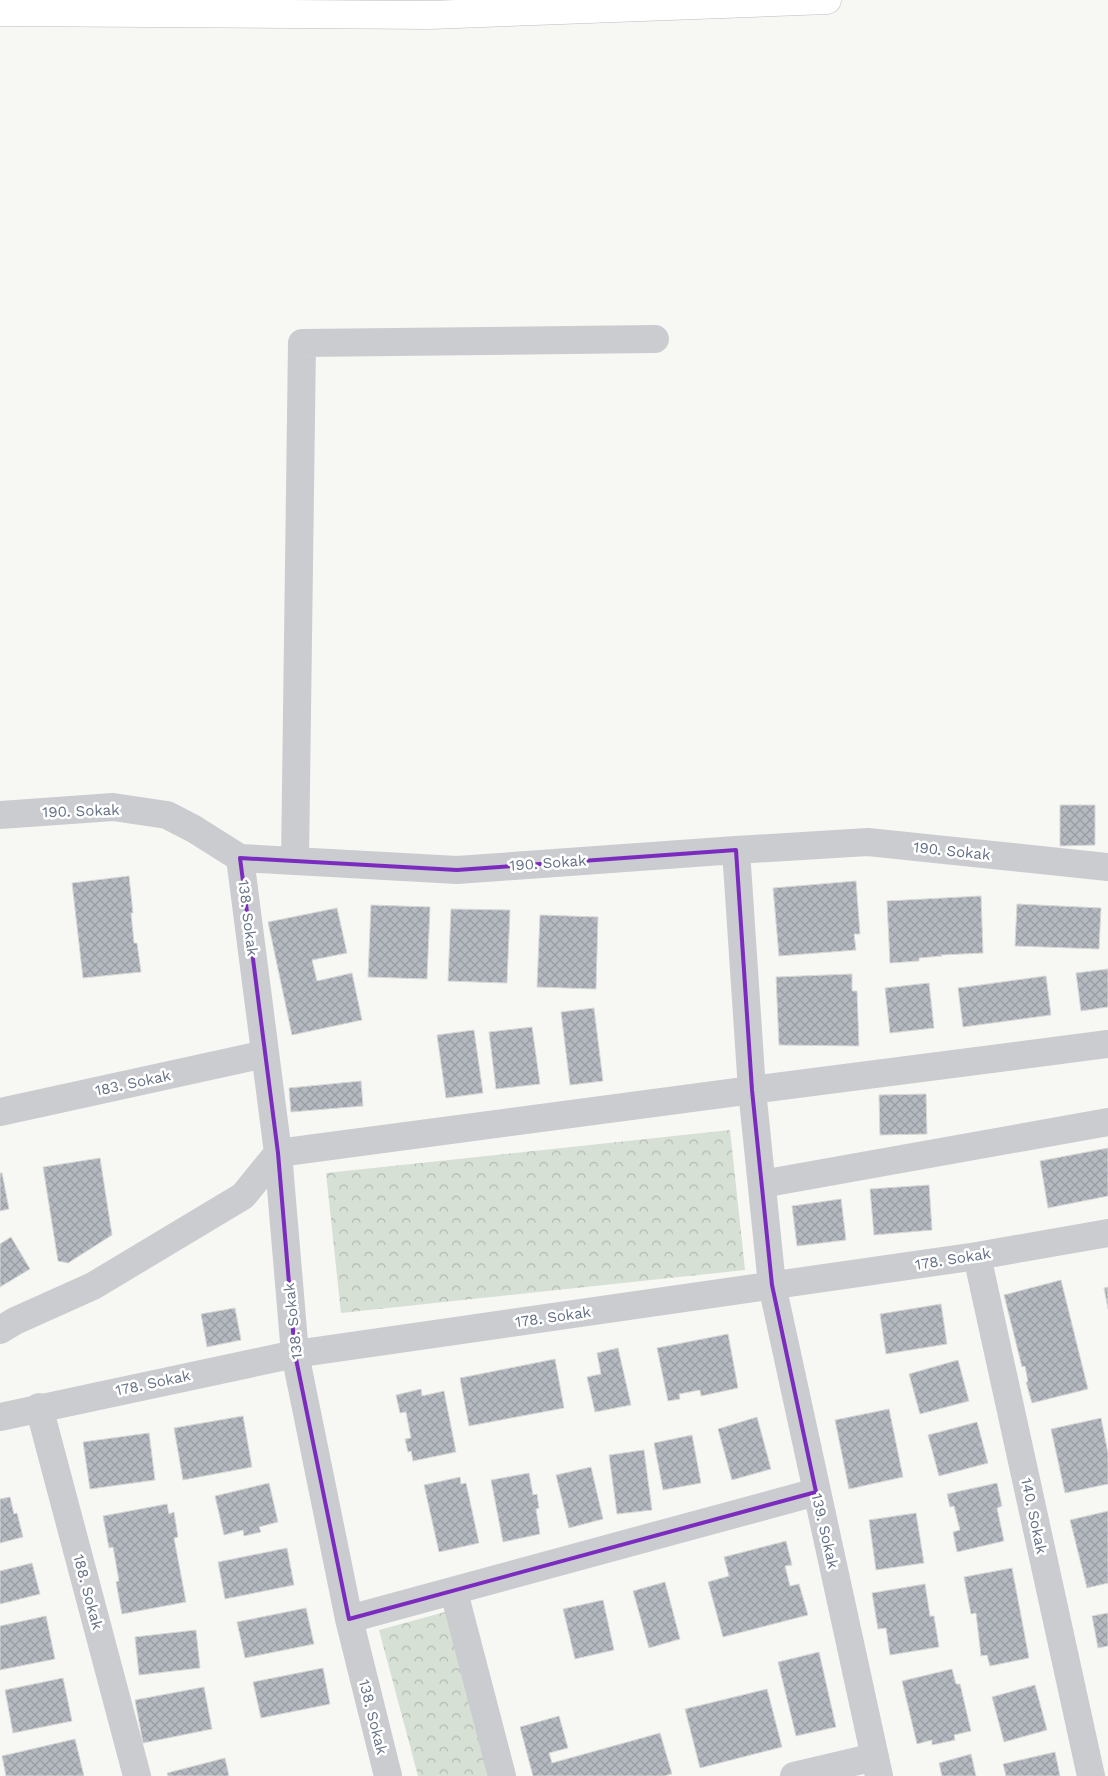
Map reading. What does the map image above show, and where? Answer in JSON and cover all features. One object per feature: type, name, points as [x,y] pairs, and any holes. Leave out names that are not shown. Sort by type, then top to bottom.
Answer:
[{"type":"highway","points":[[0,12],[430,15],[827,0]]},
{"type":"street","points":[[295,861],[302,343],[655,339]]},
{"type":"street","name":"190. Sokak","points":[[0,815],[114,807],[167,815],[194,829],[240,858],[457,870],[868,842],[1108,868]]},
{"type":"street","name":"139. Sokak","points":[[736,850],[752,1090],[772,1286],[877,1766]]},
{"type":"street","name":"138. Sokak","points":[[240,858],[278,1153],[295,1354],[349,1619],[388,1776]]},
{"type":"street","points":[[0,1330],[15,1321],[93,1286],[243,1196],[278,1153],[1108,1044]]},
{"type":"street","name":"183. Sokak","points":[[0,1112],[265,1054]]},
{"type":"street","points":[[762,1184],[1108,1122]]},
{"type":"street","name":"178. Sokak","points":[[0,1417],[39,1407],[295,1354],[977,1256],[1108,1233]]},
{"type":"street","name":"140. Sokak","points":[[977,1256],[1091,1776]]},
{"type":"street","name":"188. Sokak","points":[[39,1407],[137,1776]]},
{"type":"street","points":[[349,1619],[454,1592],[816,1492]]},
{"type":"street","points":[[454,1592],[502,1776]]},
{"type":"street","points":[[794,1776],[877,1766]]},
{"type":"highlighted area","points":[[736,850],[752,1090],[772,1285],[816,1492],[349,1619],[295,1354],[278,1153],[240,858],[457,870]]},
{"type":"green space","points":[[730,1130],[745,1270],[341,1313],[326,1173]]},
{"type":"green space","points":[[445,1612],[491,1776],[418,1776],[379,1630]]},
{"type":"building","points":[[1060,805],[1095,805],[1095,845],[1060,846]]},
{"type":"building","points":[[129,876],[134,943],[137,943],[141,972],[83,978],[72,883]]},
{"type":"building","points":[[856,881],[860,934],[854,934],[856,950],[779,956],[773,888]]},
{"type":"building","points":[[981,896],[983,953],[941,955],[919,958],[919,961],[890,963],[887,901]]},
{"type":"building","points":[[1017,904],[1101,908],[1099,949],[1015,946]]},
{"type":"building","points":[[371,905],[430,907],[427,979],[368,977]]},
{"type":"building","points":[[337,908],[347,953],[312,960],[317,981],[352,973],[362,1020],[292,1035],[268,922]]},
{"type":"building","points":[[451,909],[510,910],[507,983],[448,981]]},
{"type":"building","points":[[540,915],[598,917],[596,989],[537,987]]},
{"type":"building","points":[[1108,969],[1108,1007],[1081,1011],[1076,973]]},
{"type":"building","points":[[852,974],[852,991],[857,991],[859,1046],[779,1045],[776,977]]},
{"type":"building","points":[[1046,976],[1051,1015],[963,1027],[958,988]]},
{"type":"building","points":[[929,983],[934,1028],[890,1033],[885,988]]},
{"type":"building","points":[[594,1008],[603,1081],[570,1085],[561,1012]]},
{"type":"building","points":[[532,1027],[540,1084],[496,1089],[489,1032]]},
{"type":"building","points":[[474,1030],[483,1093],[446,1098],[437,1035]]},
{"type":"building","points":[[361,1081],[363,1106],[291,1112],[289,1088]]},
{"type":"building","points":[[926,1094],[927,1134],[880,1135],[879,1095]]},
{"type":"building","points":[[1108,1148],[1108,1196],[1048,1208],[1040,1161]]},
{"type":"building","points":[[100,1158],[112,1235],[68,1263],[58,1261],[43,1167]]},
{"type":"building","points":[[0,1173],[2,1173],[9,1209],[0,1211]]},
{"type":"building","points":[[929,1185],[932,1230],[874,1235],[870,1189]]},
{"type":"building","points":[[841,1199],[846,1240],[797,1246],[792,1206]]},
{"type":"building","points":[[11,1237],[30,1269],[0,1287],[0,1244]]},
{"type":"building","points":[[1061,1280],[1088,1389],[1032,1403],[1026,1382],[1028,1382],[1025,1366],[1022,1367],[1004,1295]]},
{"type":"building","points":[[1108,1287],[1108,1309],[1104,1288]]},
{"type":"building","points":[[941,1304],[947,1344],[886,1354],[880,1314]]},
{"type":"building","points":[[235,1308],[241,1340],[207,1347],[201,1314]]},
{"type":"building","points":[[728,1334],[738,1388],[701,1396],[700,1390],[679,1394],[680,1399],[668,1401],[657,1348]]},
{"type":"building","points":[[618,1348],[631,1405],[595,1412],[587,1377],[601,1374],[597,1353]]},
{"type":"building","points":[[555,1359],[564,1408],[469,1426],[460,1378]]},
{"type":"building","points":[[958,1360],[969,1401],[920,1414],[909,1374]]},
{"type":"building","points":[[421,1389],[422,1396],[444,1391],[456,1452],[413,1461],[411,1451],[408,1452],[405,1439],[411,1438],[406,1412],[400,1413],[396,1395]]},
{"type":"building","points":[[889,1409],[903,1477],[849,1489],[835,1420]]},
{"type":"building","points":[[243,1416],[252,1467],[183,1480],[174,1428]]},
{"type":"building","points":[[757,1417],[771,1469],[732,1480],[718,1429]]},
{"type":"building","points":[[1101,1418],[1108,1453],[1108,1484],[1065,1493],[1051,1429]]},
{"type":"building","points":[[977,1422],[988,1463],[939,1476],[928,1435]]},
{"type":"building","points":[[149,1433],[155,1480],[90,1489],[83,1442]]},
{"type":"building","points":[[692,1435],[701,1483],[663,1490],[654,1443]]},
{"type":"building","points":[[644,1450],[652,1510],[617,1514],[609,1455]]},
{"type":"building","points":[[591,1467],[603,1519],[569,1528],[556,1475]]},
{"type":"building","points":[[529,1473],[533,1495],[537,1494],[539,1508],[536,1509],[540,1534],[503,1542],[491,1480]]},
{"type":"building","points":[[460,1477],[461,1484],[466,1483],[479,1543],[439,1552],[424,1485]]},
{"type":"building","points":[[269,1483],[278,1522],[259,1527],[261,1532],[244,1536],[243,1530],[224,1535],[215,1496]]},
{"type":"building","points":[[997,1483],[1002,1506],[997,1508],[1004,1541],[957,1552],[953,1532],[960,1530],[954,1506],[950,1507],[947,1494]]},
{"type":"building","points":[[10,1497],[14,1514],[17,1513],[23,1537],[0,1543],[0,1499]]},
{"type":"building","points":[[167,1504],[169,1514],[174,1512],[178,1537],[174,1538],[186,1602],[122,1614],[116,1582],[119,1581],[113,1547],[109,1548],[103,1516]]},
{"type":"building","points":[[1108,1511],[1108,1583],[1087,1588],[1070,1520]]},
{"type":"building","points":[[916,1513],[924,1563],[876,1570],[869,1520]]},
{"type":"building","points":[[786,1541],[792,1565],[785,1566],[790,1586],[799,1584],[808,1615],[723,1637],[708,1582],[729,1576],[724,1557]]},
{"type":"building","points":[[287,1548],[294,1585],[225,1599],[218,1562]]},
{"type":"building","points":[[32,1563],[40,1594],[0,1604],[0,1571]]},
{"type":"building","points":[[1012,1568],[1029,1658],[990,1666],[987,1655],[981,1656],[976,1613],[971,1614],[964,1577]]},
{"type":"building","points":[[665,1582],[680,1639],[649,1648],[633,1591]]},
{"type":"building","points":[[925,1584],[930,1616],[934,1616],[939,1647],[890,1655],[886,1628],[878,1629],[872,1593]]},
{"type":"building","points":[[603,1600],[614,1650],[575,1659],[563,1609]]},
{"type":"building","points":[[306,1608],[314,1644],[245,1658],[237,1622]]},
{"type":"building","points":[[1108,1613],[1108,1646],[1098,1648],[1092,1616]]},
{"type":"building","points":[[46,1616],[55,1659],[0,1670],[0,1626]]},
{"type":"building","points":[[196,1630],[200,1668],[139,1675],[135,1637]]},
{"type":"building","points":[[819,1652],[836,1727],[796,1736],[778,1662]]},
{"type":"building","points":[[323,1668],[330,1704],[261,1718],[253,1682]]},
{"type":"building","points":[[952,1669],[956,1684],[960,1684],[971,1731],[954,1735],[955,1740],[932,1745],[932,1740],[917,1744],[902,1681]]},
{"type":"building","points":[[63,1678],[72,1721],[13,1733],[5,1690]]},
{"type":"building","points":[[1035,1685],[1047,1730],[1004,1742],[992,1697]]},
{"type":"building","points":[[204,1687],[212,1729],[143,1743],[135,1700]]},
{"type":"building","points":[[767,1689],[782,1747],[700,1768],[685,1709]]},
{"type":"building","points":[[559,1716],[568,1748],[549,1753],[552,1763],[660,1733],[672,1774],[664,1776],[533,1776],[520,1727]]},
{"type":"building","points":[[75,1739],[84,1776],[6,1776],[2,1756]]},
{"type":"building","points":[[1055,1752],[1060,1776],[1006,1776],[1003,1764]]},
{"type":"building","points":[[971,1754],[976,1776],[942,1776],[939,1763]]},
{"type":"building","points":[[225,1758],[229,1776],[168,1776],[167,1773]]}]
